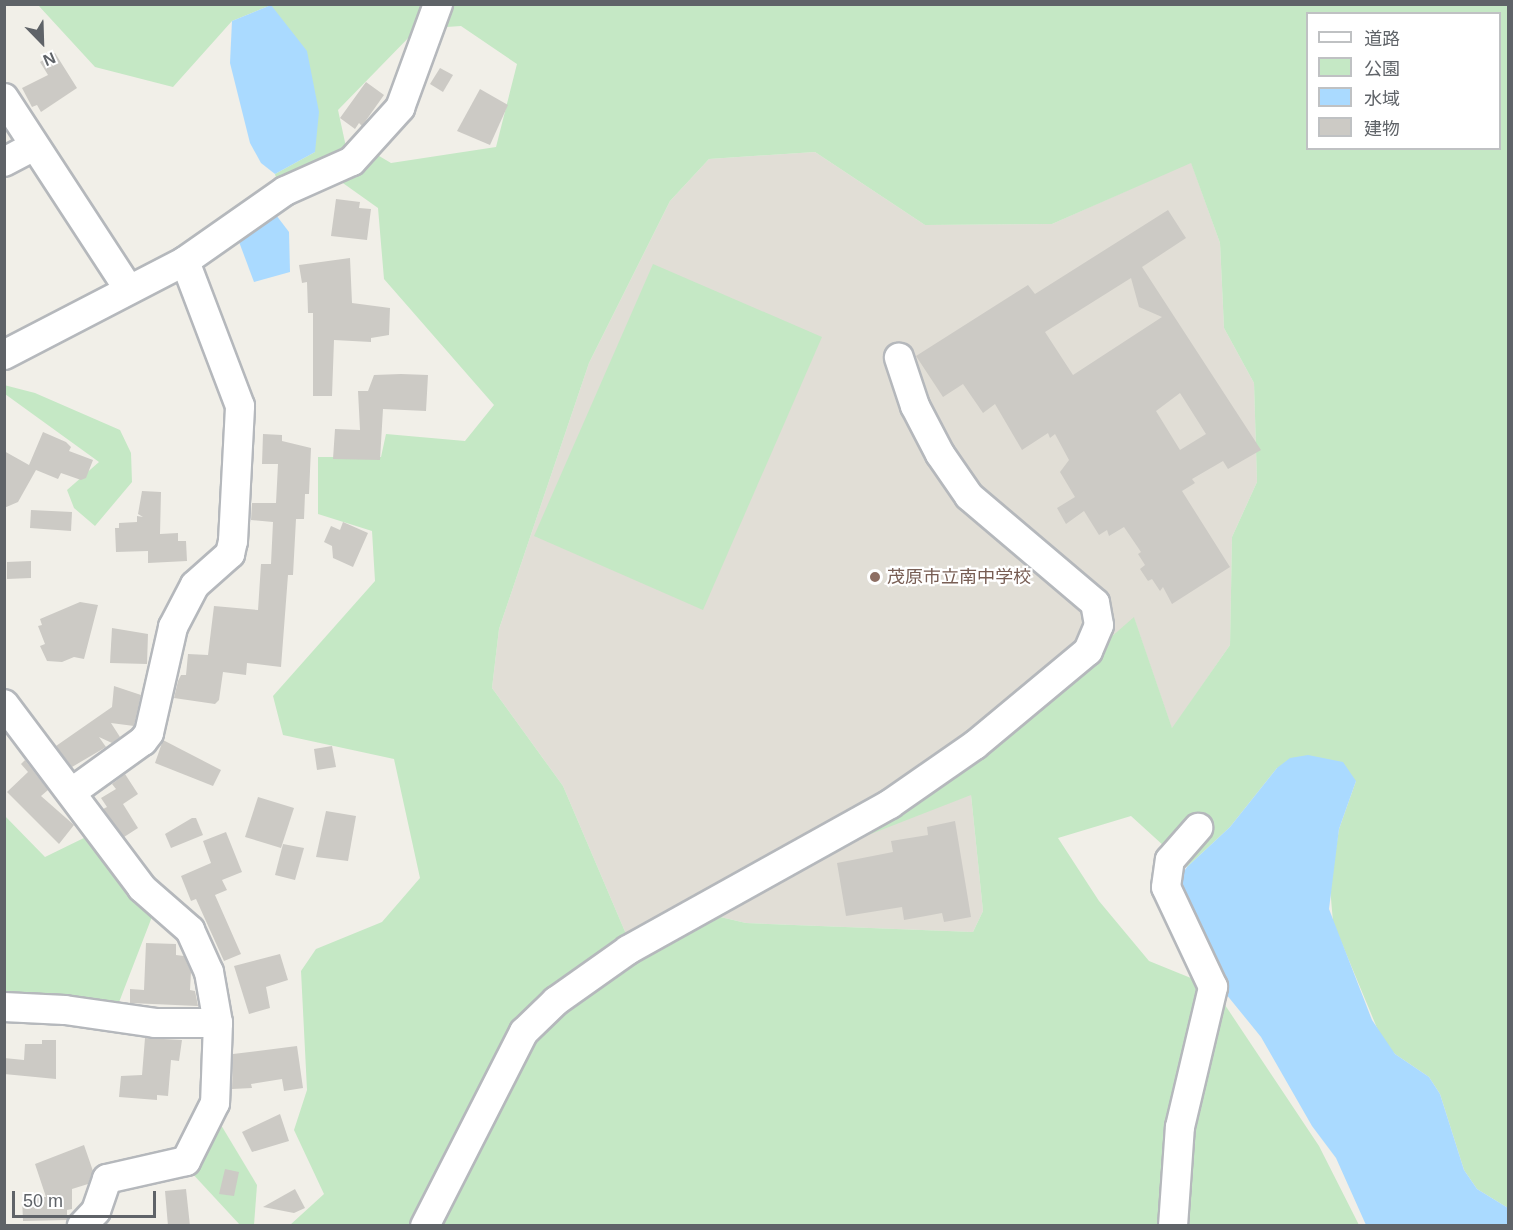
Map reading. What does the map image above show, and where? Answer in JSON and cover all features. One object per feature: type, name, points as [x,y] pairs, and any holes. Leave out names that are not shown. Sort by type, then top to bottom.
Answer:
[{"type":"street","points":[[4,355],[128,288],[184,261],[285,191],[352,161],[377,137],[400,108],[438,4]]},
{"type":"street","points":[[4,98],[128,288]]},
{"type":"street","points":[[4,162],[34,146]]},
{"type":"street","points":[[72,792],[143,741],[149,733],[173,627],[195,585],[230,554],[233,541],[240,406],[184,261]]},
{"type":"street","points":[[425,1226],[524,1032],[556,1001],[628,950],[890,804],[975,746],[1088,651],[1099,625],[1095,603],[969,496],[940,454],[915,406],[899,358]]},
{"type":"street","points":[[4,704],[72,792],[91,823],[142,888],[190,930],[209,972],[218,1023],[215,1103],[186,1161],[107,1179],[96,1211],[82,1226]]},
{"type":"street","points":[[1173,1226],[1179,1127],[1213,987],[1166,887],[1170,860],[1198,828]]},
{"type":"street","points":[[4,1007],[65,1010],[155,1023],[218,1023]]},
{"type":"shaded area","name":"茂原市立南中学校","points":[[815,152],[925,225],[1052,224],[1191,162],[1220,243],[1224,328],[1254,383],[1257,482],[1232,537],[1230,645],[1172,729],[1134,618],[971,795],[983,911],[973,932],[746,923],[716,916],[629,941],[563,786],[492,688],[499,629],[589,363],[670,201],[709,159]]},
{"type":"green space","points":[[38,5],[271,5],[232,21],[173,87],[95,67]]},
{"type":"green space","points":[[271,5],[1508,5],[1508,1208],[1477,1189],[1464,1170],[1440,1094],[1429,1077],[1395,1054],[1382,1040],[1333,922],[1330,887],[1339,829],[1356,781],[1277,768],[1230,827],[1187,867],[1131,816],[1058,838],[1099,901],[1149,961],[1213,987],[1319,1146],[1359,1225],[290,1225],[324,1194],[294,1130],[307,1090],[301,971],[316,949],[382,922],[420,878],[394,759],[283,735],[273,696],[375,581],[372,531],[318,514],[318,457],[381,457],[386,434],[465,441],[494,405],[384,279],[378,208],[333,176],[374,153],[391,163],[496,147],[517,64],[461,26],[417,29],[338,110],[348,156],[279,189],[275,174],[315,152]],"holes":[[[815,152],[925,225],[1052,224],[1191,163],[1220,243],[1224,328],[1254,383],[1257,482],[1232,537],[1230,645],[1172,728],[1134,617],[958,771],[817,855],[971,795],[983,911],[973,932],[746,923],[716,916],[563,1005],[521,1048],[512,1021],[543,994],[629,941],[563,786],[492,688],[499,629],[589,363],[670,201],[709,159]]]},
{"type":"green space","points":[[653,264],[822,337],[703,610],[534,536]]},
{"type":"green space","points":[[4,385],[35,393],[120,430],[131,453],[132,482],[95,526],[74,508],[67,490],[99,462],[5,394]]},
{"type":"green space","points":[[4,815],[45,857],[90,835],[155,909],[116,1010],[5,1001]]},
{"type":"green space","points":[[215,1115],[257,1185],[254,1225],[240,1225],[190,1171]]},
{"type":"water","points":[[271,5],[307,51],[319,112],[315,152],[275,174],[261,163],[250,143],[230,63],[232,21]]},
{"type":"water","points":[[270,207],[289,232],[290,272],[254,282],[235,231]]},
{"type":"water","points":[[1308,755],[1343,762],[1356,781],[1339,829],[1329,909],[1372,1020],[1395,1054],[1429,1077],[1440,1094],[1464,1170],[1477,1189],[1508,1208],[1508,1225],[1366,1225],[1336,1158],[1312,1126],[1261,1037],[1226,994],[1178,903],[1180,877],[1187,867],[1230,827],[1277,768],[1290,758]]},
{"type":"building","points":[[55,53],[77,88],[41,112],[37,105],[32,107],[22,88],[48,75],[40,62]]},
{"type":"building","points":[[440,68],[453,75],[443,92],[430,84]]},
{"type":"building","points":[[366,82],[384,95],[362,126],[359,123],[355,129],[340,118]]},
{"type":"building","points":[[480,89],[508,105],[490,145],[457,131]]},
{"type":"building","points":[[336,199],[360,202],[359,208],[371,209],[367,240],[331,236]]},
{"type":"building","points":[[1168,210],[1186,238],[1142,267],[1261,450],[1228,469],[1223,461],[1192,479],[1195,483],[1182,491],[1230,567],[1172,604],[1163,587],[1160,591],[1152,579],[1148,581],[1140,569],[1145,565],[1138,554],[1141,552],[1124,527],[1109,536],[1107,530],[1099,535],[1084,511],[1066,524],[1057,508],[1075,497],[1060,472],[1069,460],[1055,434],[1050,438],[1048,433],[1022,450],[995,404],[983,413],[963,384],[943,397],[916,356],[1028,285],[1035,294]],"holes":[[[1131,278],[1139,307],[1162,317],[1073,375],[1045,332]],[[1180,393],[1206,434],[1180,450],[1156,411]]]},
{"type":"building","points":[[350,258],[352,303],[390,308],[389,335],[371,338],[371,342],[334,340],[332,396],[313,396],[313,313],[308,313],[307,282],[302,283],[299,265]]},
{"type":"building","points":[[374,375],[428,375],[426,411],[383,409],[380,460],[333,459],[335,429],[360,430],[358,391],[368,391]]},
{"type":"building","points":[[43,432],[66,442],[71,447],[69,451],[93,460],[86,478],[81,480],[61,473],[58,479],[36,470],[18,502],[4,508],[4,451],[29,465]]},
{"type":"building","points":[[263,434],[282,435],[282,441],[311,448],[309,494],[305,494],[304,519],[296,519],[293,575],[288,575],[281,667],[247,663],[246,675],[223,672],[219,700],[215,704],[174,698],[181,675],[186,675],[188,654],[208,655],[214,606],[258,610],[261,564],[271,564],[273,522],[251,520],[252,503],[276,503],[278,464],[262,464]]},
{"type":"building","points":[[142,491],[161,492],[160,534],[178,533],[178,541],[186,541],[187,561],[148,563],[148,551],[116,552],[115,528],[119,528],[119,523],[137,522],[137,516],[143,517],[138,514]]},
{"type":"building","points":[[31,510],[72,512],[71,531],[30,528]]},
{"type":"building","points":[[343,522],[368,533],[353,567],[333,558],[332,546],[324,542],[331,526],[340,530]]},
{"type":"building","points":[[31,561],[31,578],[7,579],[7,562]]},
{"type":"building","points":[[80,602],[98,605],[84,659],[74,657],[62,662],[47,661],[40,646],[45,644],[38,626],[42,625],[40,619]]},
{"type":"building","points":[[112,628],[148,634],[147,664],[110,663]]},
{"type":"building","points":[[114,686],[141,695],[134,726],[111,723],[120,737],[112,743],[99,737],[106,747],[72,767],[56,746],[112,707]]},
{"type":"building","points":[[163,740],[221,770],[213,786],[155,763]]},
{"type":"building","points":[[332,746],[336,767],[317,770],[314,749]]},
{"type":"building","points":[[25,760],[48,790],[41,796],[74,825],[59,844],[7,792],[28,772],[21,764]]},
{"type":"building","points":[[125,774],[138,794],[123,804],[138,828],[124,837],[103,809],[107,807],[101,798],[116,789],[112,784]]},
{"type":"building","points":[[258,797],[294,808],[281,848],[245,837]]},
{"type":"building","points":[[326,811],[356,816],[348,861],[316,857]]},
{"type":"building","points":[[192,818],[196,818],[203,835],[171,848],[165,834]]},
{"type":"building","points":[[955,821],[971,917],[944,922],[942,913],[904,920],[902,907],[846,916],[837,863],[893,852],[891,841],[928,835],[927,827]]},
{"type":"building","points":[[226,832],[242,872],[222,880],[227,890],[215,895],[241,954],[224,961],[196,899],[191,901],[181,876],[211,863],[203,841]]},
{"type":"building","points":[[283,844],[304,848],[295,880],[275,875]]},
{"type":"building","points":[[146,943],[176,944],[176,955],[184,956],[191,972],[190,990],[195,991],[198,1006],[130,1003],[130,989],[144,990]]},
{"type":"building","points":[[280,954],[288,980],[266,987],[270,1008],[249,1014],[234,966]]},
{"type":"building","points":[[145,1038],[182,1040],[179,1061],[171,1060],[168,1096],[157,1095],[157,1100],[119,1097],[121,1076],[142,1075]]},
{"type":"building","points":[[42,1040],[56,1040],[56,1079],[4,1074],[4,1058],[24,1060],[25,1044],[42,1044]]},
{"type":"building","points":[[297,1046],[303,1088],[284,1091],[282,1079],[251,1084],[252,1088],[232,1089],[233,1054]]},
{"type":"building","points":[[280,1114],[289,1141],[252,1152],[242,1132]]},
{"type":"building","points":[[84,1145],[93,1171],[88,1184],[72,1189],[72,1209],[67,1210],[67,1220],[23,1221],[22,1197],[46,1197],[35,1164]]},
{"type":"building","points":[[225,1169],[239,1172],[234,1196],[219,1194]]},
{"type":"building","points":[[186,1189],[190,1226],[168,1226],[165,1191]]},
{"type":"building","points":[[295,1189],[305,1208],[294,1213],[263,1207]]},
{"type":"place","name":"茂原市立南中学校","points":[[875,577]]}]
